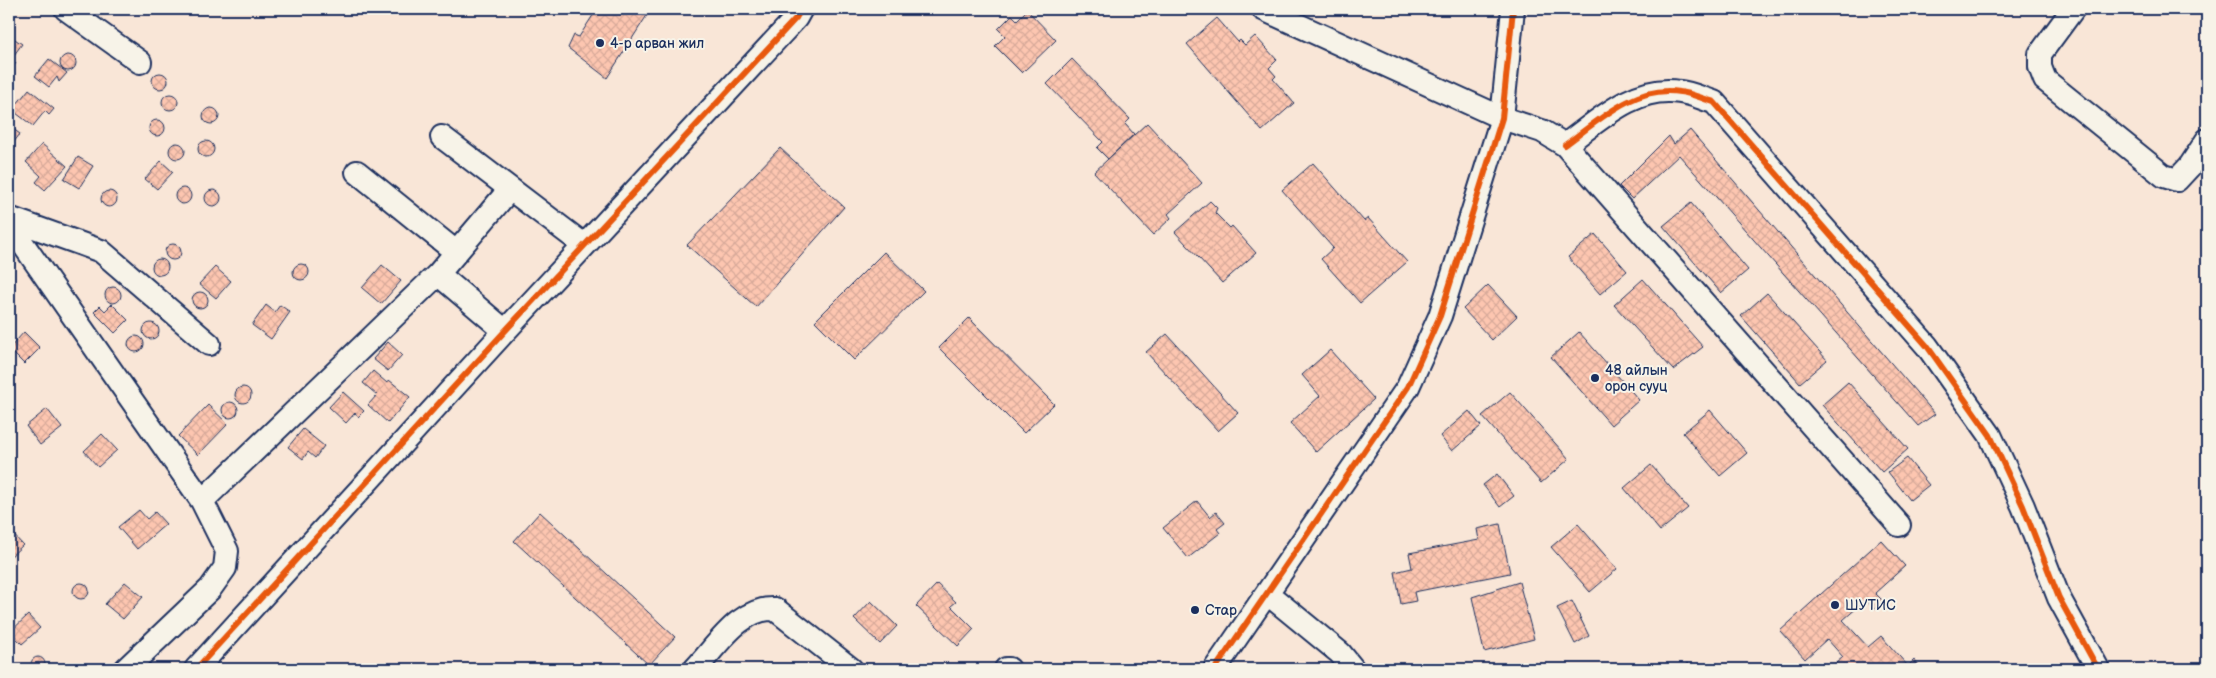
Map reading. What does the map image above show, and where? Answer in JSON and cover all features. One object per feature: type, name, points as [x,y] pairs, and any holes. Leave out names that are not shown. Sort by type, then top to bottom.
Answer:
[{"type":"street","points":[[66,9],[140,62]]},
{"type":"street","points":[[196,669],[584,245],[789,25],[801,9]]},
{"type":"street","points":[[1263,9],[1502,118],[1542,131],[1565,145],[1899,525]]},
{"type":"street","points":[[1215,669],[1408,387],[1440,316],[1502,118],[1512,9]]},
{"type":"street","points":[[2073,9],[2040,54],[2040,67],[2045,80],[2164,176],[2177,180],[2190,166],[2207,140]]},
{"type":"street","points":[[1565,145],[1619,106],[1650,92],[1680,91],[1714,102],[1927,346],[1990,435],[2023,506],[2058,598],[2098,669]]},
{"type":"street","points":[[442,137],[584,245]]},
{"type":"street","points":[[357,172],[456,252]]},
{"type":"street","points":[[202,501],[438,274],[510,188]]},
{"type":"street","points":[[9,218],[102,251],[210,344]]},
{"type":"street","points":[[9,224],[202,501],[228,551],[225,568],[210,589],[126,669]]},
{"type":"street","points":[[438,274],[505,331]]},
{"type":"street","points":[[1268,594],[1340,653],[1353,669]]},
{"type":"street","points":[[695,669],[742,618],[766,608],[775,608],[851,669]]},
{"type":"building","name":"4-р арван жил","points":[[597,9],[651,9],[607,78],[568,48],[574,35],[579,37]]},
{"type":"building","points":[[1027,10],[1056,40],[1022,73],[995,46],[1005,36],[998,29],[1012,15],[1017,20]]},
{"type":"building","points":[[1217,18],[1238,42],[1240,40],[1245,45],[1255,36],[1277,60],[1269,68],[1276,76],[1273,79],[1294,103],[1262,131],[1187,44]]},
{"type":"building","points":[[9,35],[22,44],[11,59],[16,63],[13,67],[9,64]]},
{"type":"building","points":[[68,55],[76,63],[68,71],[60,63]]},
{"type":"building","points":[[49,59],[67,73],[59,82],[57,77],[49,87],[35,76]]},
{"type":"building","points":[[1072,59],[1130,119],[1125,124],[1134,134],[1108,159],[1097,148],[1103,142],[1047,84]]},
{"type":"building","points":[[160,73],[168,81],[160,89],[152,81]]},
{"type":"building","points":[[29,89],[54,109],[49,115],[45,111],[33,126],[12,110]]},
{"type":"building","points":[[170,94],[178,102],[170,110],[162,102]]},
{"type":"building","points":[[211,108],[219,116],[211,124],[203,116]]},
{"type":"building","points":[[157,120],[165,128],[157,136],[149,128]]},
{"type":"building","points":[[1147,123],[1202,183],[1168,214],[1171,218],[1153,235],[1094,172]]},
{"type":"building","points":[[9,126],[20,134],[10,147],[9,146]]},
{"type":"building","points":[[1690,130],[1935,414],[1918,426],[1679,155],[1632,199],[1619,186],[1669,136],[1674,144]]},
{"type":"building","points":[[206,141],[214,149],[206,157],[198,149]]},
{"type":"building","points":[[177,143],[185,151],[177,159],[169,151]]},
{"type":"building","points":[[42,144],[67,166],[45,190],[36,182],[41,176],[26,162]]},
{"type":"building","points":[[780,148],[844,207],[756,307],[687,245]]},
{"type":"building","points":[[78,157],[93,166],[79,188],[64,179]]},
{"type":"building","points":[[161,161],[173,172],[157,189],[145,179]]},
{"type":"building","points":[[1313,163],[1364,221],[1368,218],[1407,262],[1360,303],[1321,259],[1333,248],[1282,190]]},
{"type":"building","points":[[183,188],[191,196],[183,204],[175,196]]},
{"type":"building","points":[[213,190],[221,198],[213,206],[205,198]]},
{"type":"building","points":[[109,191],[117,199],[109,207],[101,199]]},
{"type":"building","points":[[1210,201],[1217,208],[1215,213],[1230,228],[1232,226],[1256,253],[1222,283],[1175,232]]},
{"type":"building","points":[[1691,203],[1748,270],[1721,293],[1663,226]]},
{"type":"building","points":[[1595,234],[1627,271],[1600,294],[1568,257]]},
{"type":"building","points":[[173,244],[181,252],[173,260],[165,252]]},
{"type":"building","points":[[884,252],[924,291],[854,360],[815,321]]},
{"type":"building","points":[[160,259],[168,267],[160,275],[152,267]]},
{"type":"building","points":[[301,264],[309,272],[301,280],[293,272]]},
{"type":"building","points":[[382,265],[401,281],[381,304],[362,288]]},
{"type":"building","points":[[215,267],[231,281],[216,298],[199,284]]},
{"type":"building","name":"48 айлын орон сууц","points":[[1643,279],[1703,347],[1673,370],[1614,305]]},
{"type":"building","points":[[1488,285],[1517,316],[1492,340],[1463,309]]},
{"type":"building","points":[[113,287],[121,295],[113,303],[105,295]]},
{"type":"building","points":[[200,292],[208,300],[200,308],[192,300]]},
{"type":"building","points":[[1767,293],[1827,360],[1800,383],[1741,316]]},
{"type":"building","points":[[112,304],[128,320],[115,333],[94,312],[100,306],[105,311]]},
{"type":"building","points":[[266,305],[275,312],[280,305],[290,312],[271,339],[252,325]]},
{"type":"building","points":[[969,318],[1054,404],[1024,433],[939,348]]},
{"type":"building","points":[[151,323],[159,331],[151,339],[143,331]]},
{"type":"building","points":[[24,332],[40,348],[24,364],[9,349]]},
{"type":"building","name":"48 айлын орон сууц","points":[[1579,332],[1639,400],[1611,425],[1551,357]]},
{"type":"building","points":[[1167,334],[1238,413],[1218,431],[1146,352]]},
{"type":"building","points":[[136,336],[144,344],[136,352],[128,344]]},
{"type":"building","points":[[388,342],[402,355],[388,371],[373,359]]},
{"type":"building","points":[[1330,350],[1374,399],[1316,452],[1290,423],[1320,396],[1302,375]]},
{"type":"building","points":[[373,371],[387,383],[389,380],[410,397],[388,423],[368,405],[377,395],[363,383]]},
{"type":"building","points":[[1848,382],[1908,449],[1882,472],[1822,405]]},
{"type":"building","points":[[243,387],[251,395],[243,403],[235,395]]},
{"type":"building","points":[[343,392],[364,411],[358,417],[355,413],[346,423],[329,407]]},
{"type":"building","points":[[1510,392],[1569,459],[1541,483],[1482,416]]},
{"type":"building","points":[[230,402],[238,410],[230,418],[222,410]]},
{"type":"building","points":[[208,405],[228,424],[198,455],[178,436]]},
{"type":"building","points":[[47,409],[62,428],[40,445],[26,426]]},
{"type":"building","points":[[1710,410],[1747,453],[1720,476],[1683,433]]},
{"type":"building","points":[[1469,411],[1481,426],[1452,451],[1440,436]]},
{"type":"building","points":[[303,429],[324,446],[315,458],[308,452],[303,459],[288,447]]},
{"type":"building","points":[[102,434],[117,450],[98,467],[84,451]]},
{"type":"building","points":[[1907,458],[1929,485],[1910,500],[1888,472]]},
{"type":"building","points":[[1651,465],[1688,508],[1660,531],[1624,488]]},
{"type":"building","points":[[1497,474],[1514,496],[1500,507],[1483,485]]},
{"type":"building","points":[[1197,501],[1210,517],[1216,512],[1225,523],[1217,529],[1220,533],[1188,558],[1163,528]]},
{"type":"building","points":[[139,510],[147,519],[155,512],[166,524],[137,549],[118,527]]},
{"type":"building","points":[[540,512],[675,637],[649,665],[514,541]]},
{"type":"building","points":[[1500,524],[1510,573],[1414,592],[1416,601],[1401,604],[1395,572],[1412,568],[1409,553],[1479,540],[1477,529]]},
{"type":"building","points":[[1578,524],[1617,569],[1590,592],[1551,547]]},
{"type":"building","points":[[9,530],[23,545],[9,558]]},
{"type":"building","name":"ШУТИС","points":[[1881,540],[1905,566],[1875,593],[1883,601],[1874,609],[1866,600],[1843,620],[1868,647],[1881,636],[1908,666],[1914,660],[1919,666],[1915,669],[1829,669],[1843,657],[1827,639],[1805,659],[1780,631]]},
{"type":"building","points":[[125,582],[143,597],[123,619],[105,604]]},
{"type":"building","points":[[1519,582],[1534,639],[1484,652],[1472,597]]},
{"type":"building","points":[[81,583],[89,591],[81,599],[73,591]]},
{"type":"building","points":[[937,584],[956,602],[951,606],[974,629],[958,646],[916,606]]},
{"type":"building","points":[[871,601],[897,626],[880,644],[854,619]]},
{"type":"building","points":[[1572,601],[1589,636],[1575,644],[1557,608]]},
{"type":"building","points":[[28,615],[40,628],[22,644],[10,632]]},
{"type":"building","points":[[35,657],[41,657],[45,664],[41,671],[35,671],[31,667],[31,661]]},
{"type":"building","points":[[1687,663],[1694,669],[1680,669]]},
{"type":"cycle path","points":[[196,669],[505,331],[796,18],[801,9]]},
{"type":"cycle path","points":[[1215,669],[1408,387],[1440,316],[1502,118],[1513,9]]},
{"type":"cycle path","points":[[1565,145],[1618,106],[1648,94],[1664,91],[1680,92],[1714,102],[1927,346],[1990,435],[2023,506],[2059,598],[2098,669]]},
{"type":"place","name":"4-р арван жил","points":[[600,43]]},
{"type":"place","name":"48 айлын орон сууц","points":[[1595,378]]},
{"type":"place","name":"ШУТИС","points":[[1835,605]]},
{"type":"place","name":"Стар","points":[[1195,610]]}]
